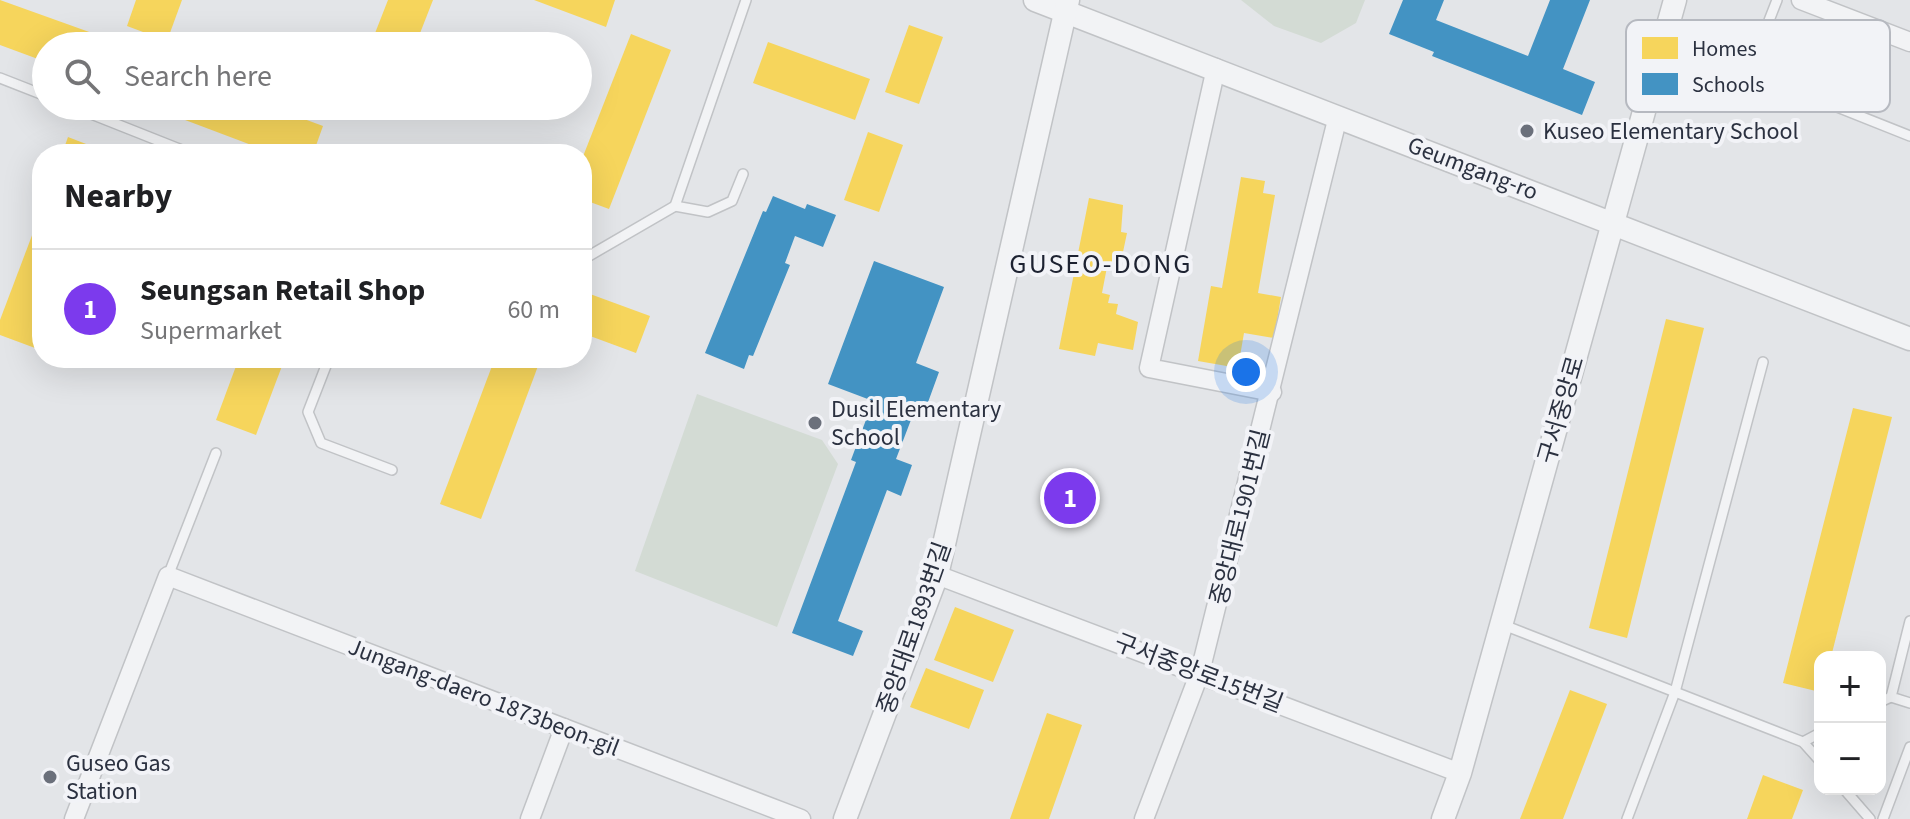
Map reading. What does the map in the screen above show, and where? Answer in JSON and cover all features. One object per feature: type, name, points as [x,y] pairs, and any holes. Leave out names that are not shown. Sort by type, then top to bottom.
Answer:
[{"type":"street","name":"Geumgang-ro","points":[[1035,0],[1067,6],[1216,68],[1910,339]]},
{"type":"street","name":"구서중앙로","points":[[1669,20],[1675,0]]},
{"type":"street","points":[[1801,0],[1853,20]]},
{"type":"street","name":"중앙대로1893번길","points":[[845,819],[937,575],[1067,6]]},
{"type":"street","points":[[1890,34],[1910,42]]},
{"type":"street","points":[[1216,68],[1149,368],[1272,392]]},
{"type":"street","name":"구서중앙로","points":[[1443,819],[1460,773],[1644,112]]},
{"type":"street","name":"중앙대로1901번길","points":[[1144,819],[1200,672],[1272,392],[1338,116]]},
{"type":"street","name":"구서중앙로15번길","points":[[937,575],[1200,672],[1460,773]]},
{"type":"street","points":[[74,819],[168,576]]},
{"type":"street","name":"Jungang-daero 1873beon-gil","points":[[168,576],[801,819]]},
{"type":"street","points":[[530,819],[564,728]]},
{"type":"lane","points":[[675,206],[746,0]]},
{"type":"lane","points":[[1769,20],[1777,0]]},
{"type":"lane","points":[[0,78],[32,91]]},
{"type":"lane","points":[[1850,112],[1910,136]]},
{"type":"lane","points":[[106,120],[167,144]]},
{"type":"lane","points":[[592,254],[675,206],[708,212],[732,201],[743,174]]},
{"type":"lane","points":[[1627,819],[1675,692],[1763,362]]},
{"type":"lane","points":[[325,368],[308,412],[321,443],[392,470]]},
{"type":"lane","points":[[168,576],[216,453]]},
{"type":"lane","points":[[1891,697],[1910,621]]},
{"type":"lane","points":[[1501,624],[1803,742],[1814,754]]},
{"type":"lane","points":[[1886,699],[1891,697],[1910,703]]},
{"type":"lane","points":[[1803,742],[1814,736]]},
{"type":"lane","points":[[1883,819],[1910,747]]},
{"type":"lane","points":[[1849,795],[1870,819]]},
{"type":"shaded area","points":[[1241,0],[1365,0],[1356,23],[1321,43],[1274,26]]},
{"type":"shaded area","points":[[697,394],[822,440],[838,464],[777,627],[635,571]]},
{"type":"building: Homes","points":[[0,0],[89,32],[32,32],[32,57],[0,45]]},
{"type":"building: Homes","points":[[136,0],[182,0],[170,32],[143,32],[127,26]]},
{"type":"building: Homes","points":[[388,0],[433,0],[420,32],[375,32]]},
{"type":"building: Homes","points":[[534,0],[615,0],[606,27]]},
{"type":"building: Homes","points":[[909,25],[943,37],[919,104],[885,92]]},
{"type":"building: Homes","points":[[631,34],[671,50],[609,209],[592,203],[592,144],[588,144]]},
{"type":"building: Homes","points":[[768,42],[870,79],[855,120],[753,83]]},
{"type":"building: Homes","points":[[185,120],[307,120],[323,126],[317,144],[249,144]]},
{"type":"building: Homes","points":[[868,132],[903,145],[879,212],[844,200]]},
{"type":"building: Homes","points":[[68,137],[86,144],[66,144]]},
{"type":"building: Homes","points":[[1241,177],[1265,181],[1263,193],[1275,195],[1258,293],[1281,297],[1274,338],[1244,333],[1238,368],[1198,361],[1211,286],[1222,288]]},
{"type":"building: Homes","points":[[1089,198],[1123,205],[1121,232],[1127,233],[1123,252],[1116,253],[1113,267],[1107,267],[1102,293],[1110,295],[1108,303],[1118,304],[1116,314],[1138,322],[1133,350],[1098,343],[1095,356],[1059,349]]},
{"type":"building: Homes","points":[[32,235],[32,347],[0,335],[0,320]]},
{"type":"building: Homes","points":[[592,295],[650,316],[636,353],[592,337]]},
{"type":"building: Homes","points":[[1666,319],[1704,328],[1627,638],[1589,628]]},
{"type":"building: Homes","points":[[235,368],[281,368],[256,435],[216,420]]},
{"type":"building: Homes","points":[[491,368],[537,368],[481,519],[440,504]]},
{"type":"building: Homes","points":[[1853,408],[1892,417],[1833,651],[1814,651],[1814,691],[1783,683]]},
{"type":"building: Homes","points":[[955,607],[1014,630],[993,682],[934,660]]},
{"type":"building: Homes","points":[[926,668],[984,690],[969,729],[910,707]]},
{"type":"building: Homes","points":[[1570,690],[1607,704],[1563,819],[1520,819]]},
{"type":"building: Homes","points":[[1047,713],[1082,725],[1049,819],[1010,819]]},
{"type":"building: Homes","points":[[1763,775],[1803,790],[1792,819],[1747,819]]},
{"type":"building: Schools","points":[[1403,0],[1444,0],[1436,20],[1528,56],[1550,0],[1590,0],[1563,69],[1595,82],[1582,115],[1432,56],[1434,52],[1389,34]]},
{"type":"building: Schools","points":[[773,196],[805,209],[807,204],[836,215],[823,247],[795,236],[785,263],[790,265],[753,356],[749,355],[744,369],[705,353],[763,211],[766,212]]},
{"type":"building: Schools","points":[[874,261],[944,287],[916,363],[939,372],[923,416],[914,412],[896,459],[912,465],[901,496],[887,490],[838,621],[863,631],[853,656],[792,633],[856,462],[851,460],[873,401],[828,384]]},
{"type":"place","name":"Kuseo Elementary School","points":[[1527,131]]},
{"type":"place","name":"Dusil Elementary School","points":[[815,423]]},
{"type":"place","name":"Seungsan Retail Shop","points":[[1070,498]]},
{"type":"place","name":"Guseo Gas Station","points":[[50,777]]},
{"type":"district","name":"GUSEO-DONG","points":[[1101,263]]}]
